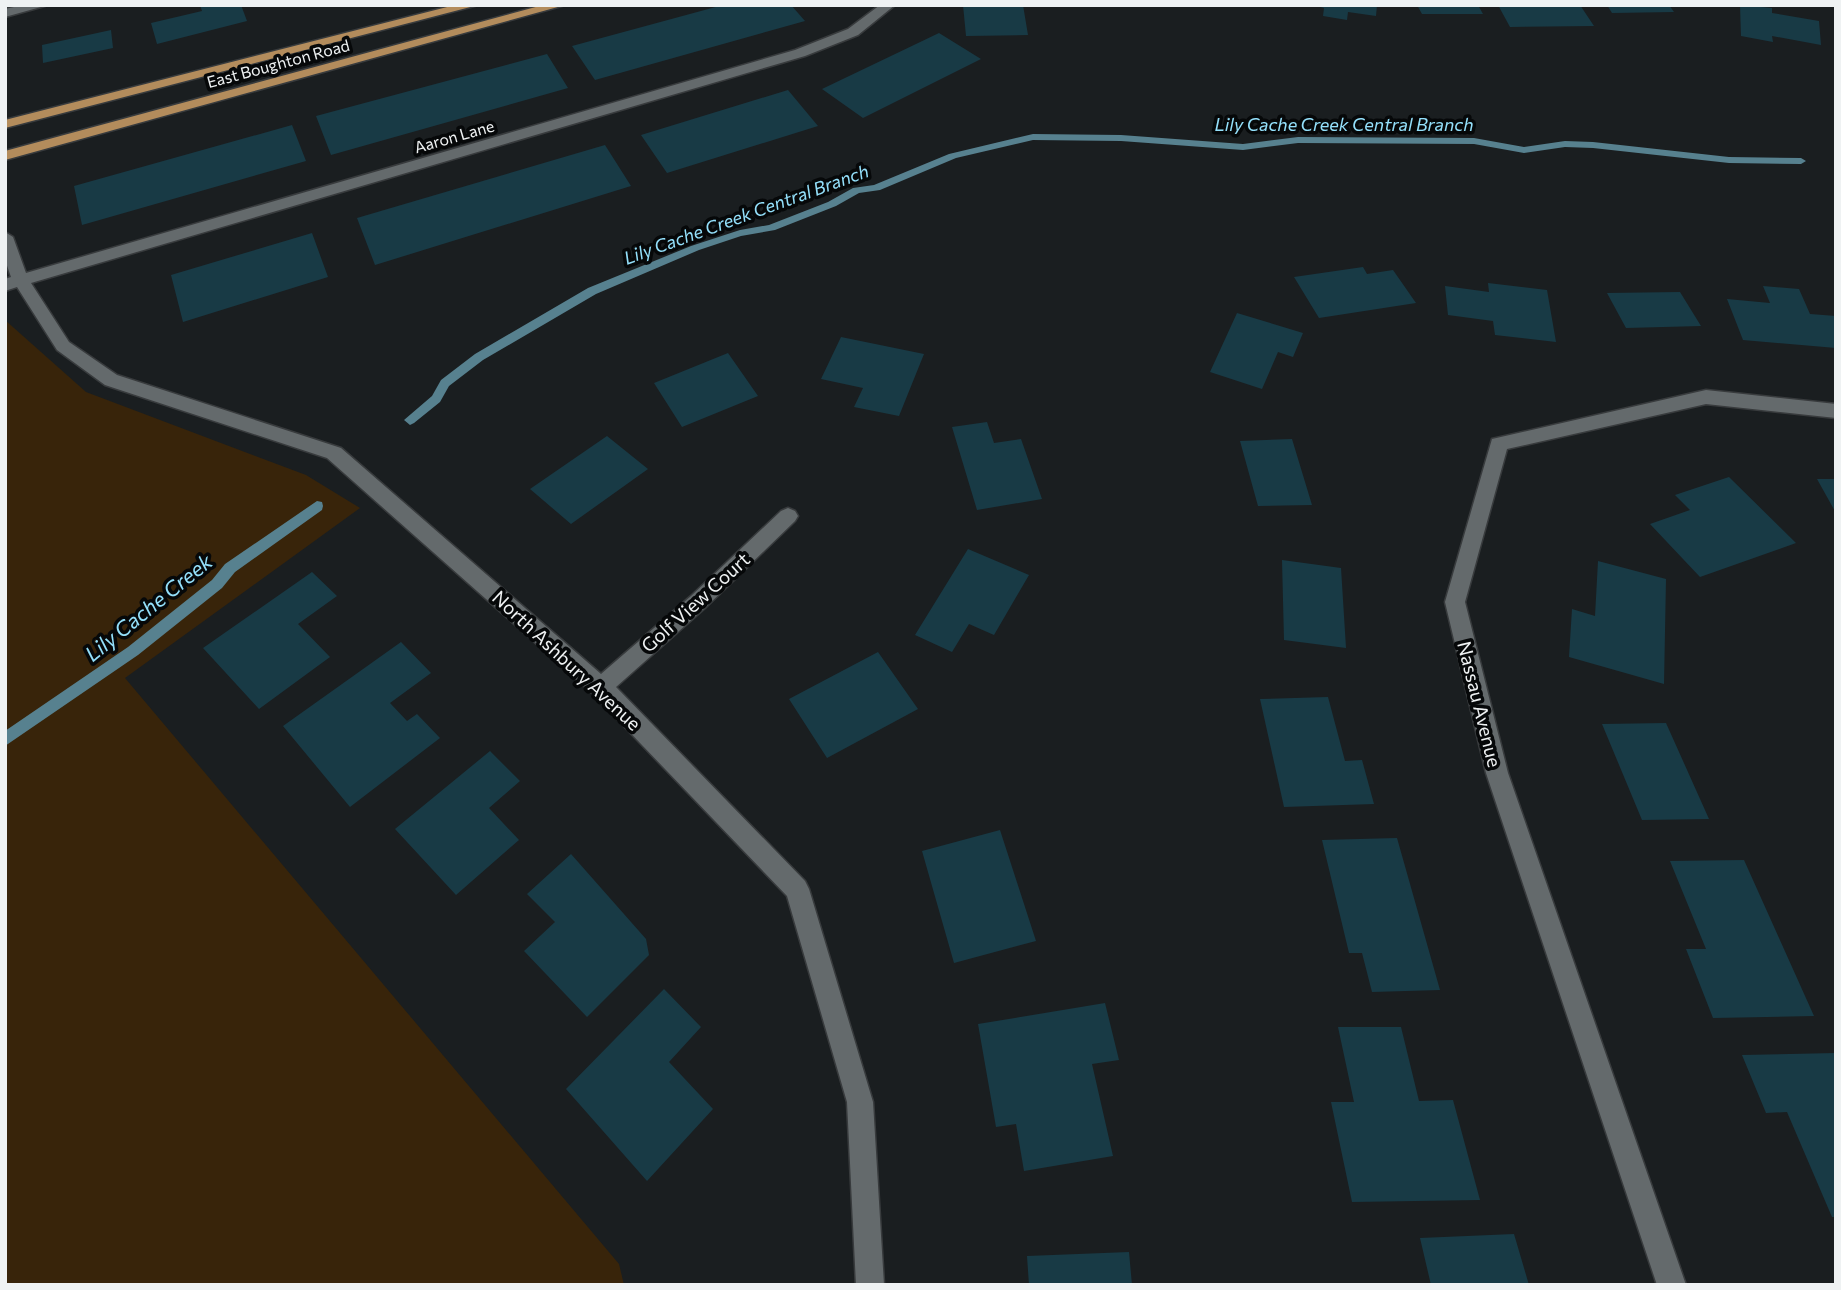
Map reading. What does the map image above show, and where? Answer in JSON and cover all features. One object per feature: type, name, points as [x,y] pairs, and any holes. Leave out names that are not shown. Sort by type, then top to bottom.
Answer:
[{"type":"main road","name":"East Boughton Road","points":[[5,124],[472,5]]},
{"type":"main road","name":"East Boughton Road","points":[[5,156],[559,5]]},
{"type":"street","points":[[5,13],[41,5]]},
{"type":"street","name":"Aaron Lane","points":[[13,283],[800,53],[853,32],[889,5]]},
{"type":"street","name":"North Ashbury Avenue","points":[[5,237],[13,283],[63,346],[111,380],[334,453],[601,687],[797,889],[860,1102],[870,1285]]},
{"type":"street","name":"Nassau Avenue","points":[[1672,1285],[1497,773],[1455,602],[1499,444],[1706,397],[1836,411]]},
{"type":"street","name":"Golf View Court","points":[[601,687],[698,602],[788,516]]},
{"type":"shaded area","points":[[5,320],[86,392],[306,475],[360,508],[125,678],[619,1264],[624,1285],[5,1285]]},
{"type":"building","points":[[200,5],[241,5],[247,21],[157,44],[151,23],[202,11]]},
{"type":"building","points":[[723,5],[791,5],[805,21],[595,80],[572,46]]},
{"type":"building","points":[[963,5],[1023,5],[1028,35],[966,36]]},
{"type":"building","points":[[1314,5],[1377,5],[1376,16],[1348,12],[1347,20],[1323,16],[1324,8]]},
{"type":"building","points":[[1417,5],[1478,5],[1483,14],[1422,14]]},
{"type":"building","points":[[1498,5],[1580,5],[1594,26],[1510,27]]},
{"type":"building","points":[[1607,5],[1669,5],[1674,12],[1612,13]]},
{"type":"building","points":[[1740,5],[1772,8],[1772,13],[1819,21],[1821,45],[1772,36],[1773,42],[1741,36]]},
{"type":"building","points":[[111,30],[113,48],[43,63],[42,45]]},
{"type":"building","points":[[939,33],[981,59],[863,118],[822,89]]},
{"type":"building","points":[[547,54],[568,88],[331,155],[316,116]]},
{"type":"building","points":[[788,90],[818,126],[667,173],[641,135]]},
{"type":"building","points":[[292,125],[306,161],[82,225],[74,186]]},
{"type":"building","points":[[605,145],[631,186],[375,265],[357,218]]},
{"type":"building","points":[[312,233],[328,277],[183,322],[171,275]]},
{"type":"building","points":[[1363,267],[1367,274],[1393,270],[1416,303],[1319,318],[1294,277]]},
{"type":"building","points":[[1488,283],[1547,290],[1556,342],[1495,335],[1493,321],[1448,315],[1445,286],[1489,292]]},
{"type":"building","points":[[1763,286],[1799,289],[1810,314],[1836,316],[1836,348],[1743,340],[1727,299],[1770,303]]},
{"type":"building","points":[[1680,292],[1701,326],[1626,328],[1607,293]]},
{"type":"building","points":[[1237,313],[1303,333],[1293,357],[1278,352],[1262,389],[1210,372]]},
{"type":"building","points":[[841,337],[924,354],[899,416],[854,407],[863,388],[821,379]]},
{"type":"building","points":[[728,353],[758,396],[682,427],[654,383]]},
{"type":"building","points":[[987,422],[994,443],[1021,439],[1042,499],[977,510],[952,427]]},
{"type":"building","points":[[607,436],[648,469],[571,524],[530,489]]},
{"type":"building","points":[[1292,439],[1312,505],[1258,506],[1240,441]]},
{"type":"building","points":[[1729,477],[1796,543],[1700,577],[1650,524],[1690,510],[1675,495]]},
{"type":"building","points":[[1817,479],[1836,479],[1836,513]]},
{"type":"building","points":[[968,549],[1029,575],[994,635],[969,624],[952,652],[915,635]]},
{"type":"building","points":[[1282,560],[1341,568],[1346,648],[1284,640]]},
{"type":"building","points":[[1598,561],[1666,579],[1664,684],[1569,657],[1572,609],[1595,616]]},
{"type":"building","points":[[312,572],[337,596],[298,624],[330,657],[259,709],[203,648]]},
{"type":"building","points":[[401,642],[431,673],[390,703],[407,721],[417,714],[440,738],[350,807],[283,726]]},
{"type":"building","points":[[878,652],[918,709],[827,758],[789,699]]},
{"type":"building","points":[[1328,697],[1345,761],[1362,760],[1374,804],[1284,807],[1260,699]]},
{"type":"building","points":[[1666,723],[1709,819],[1642,820],[1602,724]]},
{"type":"building","points":[[490,751],[520,781],[489,808],[519,840],[456,895],[395,829]]},
{"type":"building","points":[[1000,830],[1036,941],[954,963],[922,851]]},
{"type":"building","points":[[1397,838],[1440,990],[1372,992],[1362,953],[1349,953],[1322,840]]},
{"type":"building","points":[[571,854],[646,939],[649,955],[587,1017],[524,951],[555,922],[527,894]]},
{"type":"building","points":[[1744,860],[1814,1016],[1713,1018],[1686,949],[1706,949],[1670,861]]},
{"type":"building","points":[[664,989],[701,1027],[669,1062],[713,1109],[647,1181],[566,1089]]},
{"type":"building","points":[[1105,1003],[1119,1060],[1092,1064],[1113,1156],[1024,1171],[1016,1124],[996,1127],[978,1024]]},
{"type":"building","points":[[1338,1027],[1401,1027],[1419,1101],[1453,1100],[1480,1200],[1352,1202],[1331,1102],[1354,1102]]},
{"type":"building","points":[[1836,1053],[1836,1217],[1832,1217],[1787,1112],[1766,1113],[1742,1055]]},
{"type":"building","points":[[1514,1234],[1529,1285],[1431,1285],[1420,1238]]},
{"type":"building","points":[[1129,1252],[1132,1285],[1029,1285],[1027,1256]]},
{"type":"waterway","name":"Lily Cache Creek Central Branch","points":[[410,420],[436,399],[445,383],[479,357],[592,291],[695,248],[740,233],[771,228],[832,204],[857,190],[876,188],[953,156],[1033,137],[1121,138],[1243,147],[1298,140],[1474,141],[1524,150],[1565,144],[1593,145],[1729,160],[1801,161]]},
{"type":"waterway","name":"Lily Cache Creek","points":[[5,739],[133,651],[217,584],[230,568],[317,506]]}]
